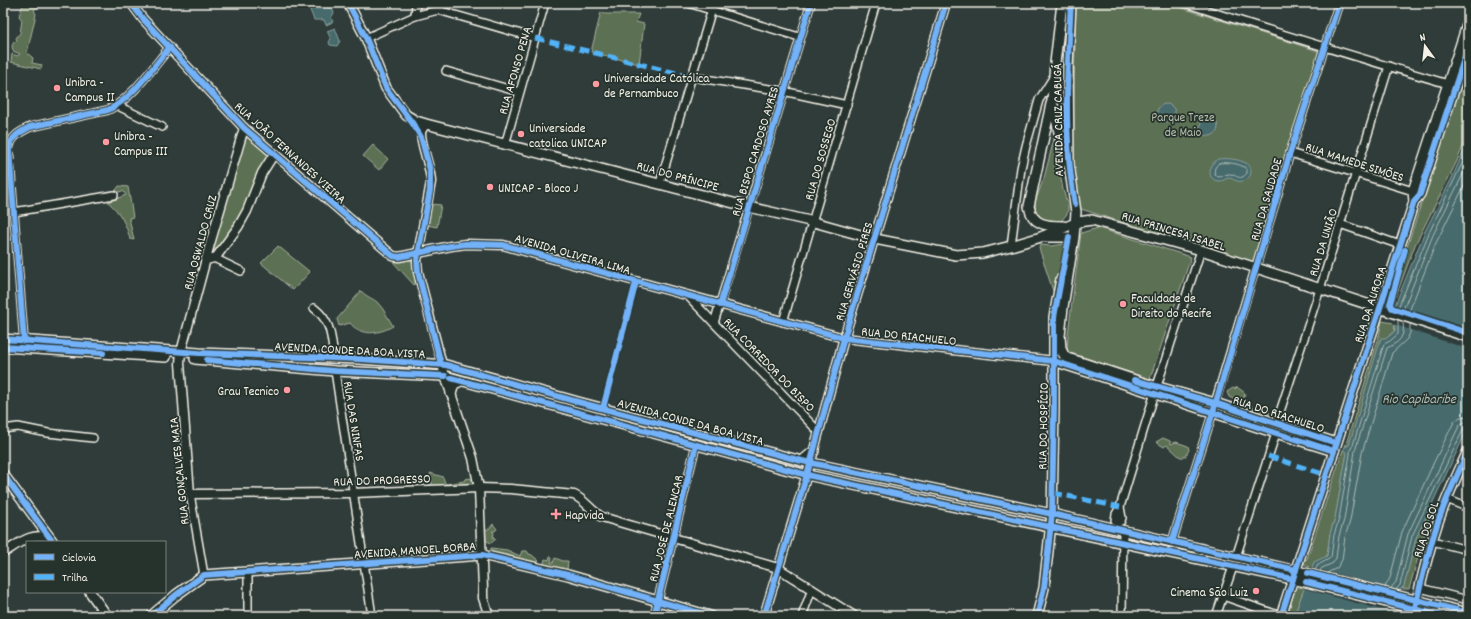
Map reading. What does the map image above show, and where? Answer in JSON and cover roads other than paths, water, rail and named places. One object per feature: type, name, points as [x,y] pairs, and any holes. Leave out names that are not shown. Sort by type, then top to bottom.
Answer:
[{"type":"main road","name":"RUA DO PRÍNCIPE","points":[[348,3],[366,38],[386,88],[394,101],[406,115],[426,124],[749,207],[814,222],[875,239],[956,255],[983,253],[1041,237]]},
{"type":"main road","name":"AVENIDA CRUZ CABUGÁ","points":[[1062,3],[1052,101],[1061,141],[1070,200],[1070,225],[1072,237]]},
{"type":"main road","name":"AVENIDA CRUZ CABUGÁ","points":[[1070,225],[1075,204],[1069,164],[1068,64],[1071,3]]},
{"type":"main road","name":"RUA DA AURORA","points":[[1414,202],[1413,192],[1468,22]]},
{"type":"main road","name":"RUA DA AURORA","points":[[1281,616],[1414,202],[1420,194],[1468,47]]},
{"type":"main road","points":[[1052,101],[1029,206],[1032,216],[1037,222],[1044,226],[1070,225]]},
{"type":"main road","name":"RUA PRINCESA ISABEL","points":[[1070,225],[1092,220],[1105,222],[1201,250],[1468,337]]},
{"type":"main road","points":[[1041,237],[1070,225]]},
{"type":"main road","points":[[1041,237],[1072,237]]},
{"type":"main road","name":"RUA DO RIACHUELO","points":[[1072,237],[1063,307],[1060,345],[1064,355],[1071,359],[1213,412],[1276,433],[1335,447]]},
{"type":"main road","name":"RUA DO HOSPÍCIO","points":[[1037,616],[1044,588],[1052,514],[1054,317],[1072,237]]},
{"type":"main road","points":[[1384,295],[1391,313]]},
{"type":"main road","name":"AVENIDA CONDE DA BOA VISTA","points":[[3,339],[181,358],[334,358],[442,364],[578,402],[807,462],[1052,514],[1236,557],[1294,575],[1403,602],[1415,608]]},
{"type":"main road","name":"AVENIDA CONDE DA BOA VISTA","points":[[3,347],[181,358],[335,371],[445,376],[807,475],[1233,567],[1294,575]]},
{"type":"main road","name":"RUA DO RIACHUELO","points":[[1054,361],[1156,390],[1215,403],[1276,424],[1335,447]]},
{"type":"main road","points":[[451,394],[454,384],[461,381]]},
{"type":"main road","points":[[807,462],[814,451]]},
{"type":"main road","name":"RUA DO SOL","points":[[1415,608],[1432,541],[1446,499],[1468,451]]},
{"type":"main road","points":[[3,474],[52,540]]},
{"type":"main road","name":"AVENIDA MANOEL BORBA","points":[[204,575],[482,555],[568,575],[710,616]]},
{"type":"main road","points":[[151,616],[176,595],[204,575]]},
{"type":"main road","points":[[91,593],[107,616]]},
{"type":"main road","points":[[1415,608],[1468,613]]},
{"type":"main road","points":[[1415,608],[1442,616]]},
{"type":"street","name":"RUA JOÃO FERNANDES VIEIRA","points":[[131,3],[244,128],[393,256],[400,257],[419,254]]},
{"type":"street","points":[[414,16],[416,3]]},
{"type":"street","points":[[438,10],[443,3]]},
{"type":"street","name":"RUA AFONSO PENA","points":[[505,145],[545,3]]},
{"type":"street","points":[[688,3],[712,9],[799,37]]},
{"type":"street","name":"RUA BISPO CARDOSO AYRES","points":[[714,323],[810,3]]},
{"type":"street","name":"RUA DO SOSSEGO","points":[[783,322],[814,222],[876,3]]},
{"type":"street","name":"RUA GERVÁSIO PIRES","points":[[814,451],[844,338],[946,3]]},
{"type":"street","points":[[1185,3],[1268,31],[1324,46],[1448,84]]},
{"type":"street","name":"RUA DA SAUDADE","points":[[1215,403],[1290,153],[1339,3]]},
{"type":"street","points":[[660,183],[712,9]]},
{"type":"street","points":[[366,38],[414,16],[438,10],[535,38]]},
{"type":"street","points":[[24,341],[9,150],[10,141],[30,127],[108,110],[118,106],[128,97],[170,47]]},
{"type":"street","name":"RUA DA UNIÃO","points":[[1276,424],[1320,289],[1389,66]]},
{"type":"street","points":[[446,71],[519,92]]},
{"type":"street","points":[[692,77],[783,91],[847,105]]},
{"type":"street","points":[[1011,246],[1021,168],[1026,146],[1039,100],[1054,78]]},
{"type":"street","points":[[118,106],[162,127]]},
{"type":"street","points":[[426,124],[422,129],[421,137],[430,170],[431,182],[419,254],[418,272],[445,376],[473,458],[479,488],[482,589],[489,616]]},
{"type":"street","name":"RUA OSWALDO CRUZ","points":[[181,358],[210,259],[244,128]]},
{"type":"street","name":"RUA MAMEDE SIMÕES","points":[[1290,153],[1413,192]]},
{"type":"street","points":[[242,271],[210,259],[234,232],[247,211],[262,172],[274,154]]},
{"type":"street","points":[[14,212],[114,195]]},
{"type":"street","points":[[1340,224],[1400,245]]},
{"type":"street","name":"AVENIDA OLIVEIRA LIMA","points":[[419,254],[466,244],[482,243],[503,245],[720,305]]},
{"type":"street","points":[[1120,507],[1201,250]]},
{"type":"street","name":"RUA CORREDOR DO BISPO","points":[[687,295],[819,432]]},
{"type":"street","name":"RUA DO RIACHUELO","points":[[720,305],[844,338],[1054,361]]},
{"type":"street","points":[[314,308],[323,314],[328,324],[334,358]]},
{"type":"street","name":"RUA GONÇALVES MAIA","points":[[181,358],[190,494],[204,575]]},
{"type":"street","name":"RUA DAS NINFAS","points":[[335,371],[372,616]]},
{"type":"street","points":[[1172,542],[1213,412]]},
{"type":"street","points":[[3,428],[18,427],[48,433],[93,438]]},
{"type":"street","points":[[1236,557],[1276,433]]},
{"type":"street","name":"RUA JOSÉ DE ALENCAR","points":[[654,616],[696,445]]},
{"type":"street","points":[[764,616],[807,475],[807,462]]},
{"type":"street","name":"RUA DO PROGRESSO","points":[[190,494],[353,493],[479,488],[511,489],[574,495],[581,498],[598,515],[602,517],[674,538]]},
{"type":"street","points":[[1446,499],[1468,508]]},
{"type":"street","points":[[30,537],[36,529],[37,519]]},
{"type":"street","points":[[1122,616],[1123,531]]},
{"type":"street","points":[[3,553],[30,537],[41,535],[52,540]]},
{"type":"street","points":[[674,538],[778,568],[854,616]]},
{"type":"street","points":[[1432,541],[1468,550]]},
{"type":"street","points":[[1217,616],[1233,567]]},
{"type":"street","points":[[248,572],[248,616]]},
{"type":"street","points":[[1420,588],[1468,600]]},
{"type":"street","points":[[802,616],[812,589]]},
{"type":"street","points":[[1223,596],[1281,616]]},
{"type":"water","points":[[312,3],[325,3],[327,7],[332,8],[334,13],[331,18],[333,22],[326,25],[324,20],[314,20],[310,10],[313,6]]},
{"type":"water","points":[[335,28],[340,41],[337,46],[330,45],[329,42],[331,39],[327,31]]},
{"type":"water","points":[[1162,104],[1170,104],[1175,109],[1173,120],[1170,122],[1162,122],[1157,117],[1157,109]]},
{"type":"water","points":[[1205,118],[1213,118],[1218,123],[1216,134],[1213,136],[1205,136],[1200,131],[1200,123]]},
{"type":"water","name":"Rio Capibaribe","points":[[1468,141],[1468,428],[1416,538],[1404,586],[1399,591],[1399,616],[1294,616],[1314,562],[1327,556],[1330,534],[1335,518],[1347,453],[1343,450],[1349,445],[1381,338],[1387,338],[1395,331],[1395,305],[1425,231],[1451,180]]},
{"type":"water","points":[[1218,159],[1232,159],[1246,163],[1250,167],[1251,173],[1246,180],[1241,181],[1228,178],[1221,181],[1215,180],[1212,178],[1210,172],[1212,165]]},
{"type":"place","name":"Universidade Católica de Pernambuco","points":[[596,84]]},
{"type":"place","name":"Unibra - Campus II","points":[[57,88]]},
{"type":"place","name":"Universiade catolica UNICAP","points":[[521,134]]},
{"type":"place","name":"Unibra - Campus III","points":[[106,142]]},
{"type":"place","name":"UNICAP - Bloco J","points":[[490,187]]},
{"type":"place","name":"Faculdade de Direito do Recife","points":[[1123,304]]},
{"type":"place","name":"Grau Tecnico","points":[[287,390]]},
{"type":"place","name":"Hapvida","points":[[556,514]]},
{"type":"place","name":"Cinema São Luiz","points":[[1256,591]]},
{"type":"park label","name":"Parque Treze de Maio","points":[[1183,124]]}]
